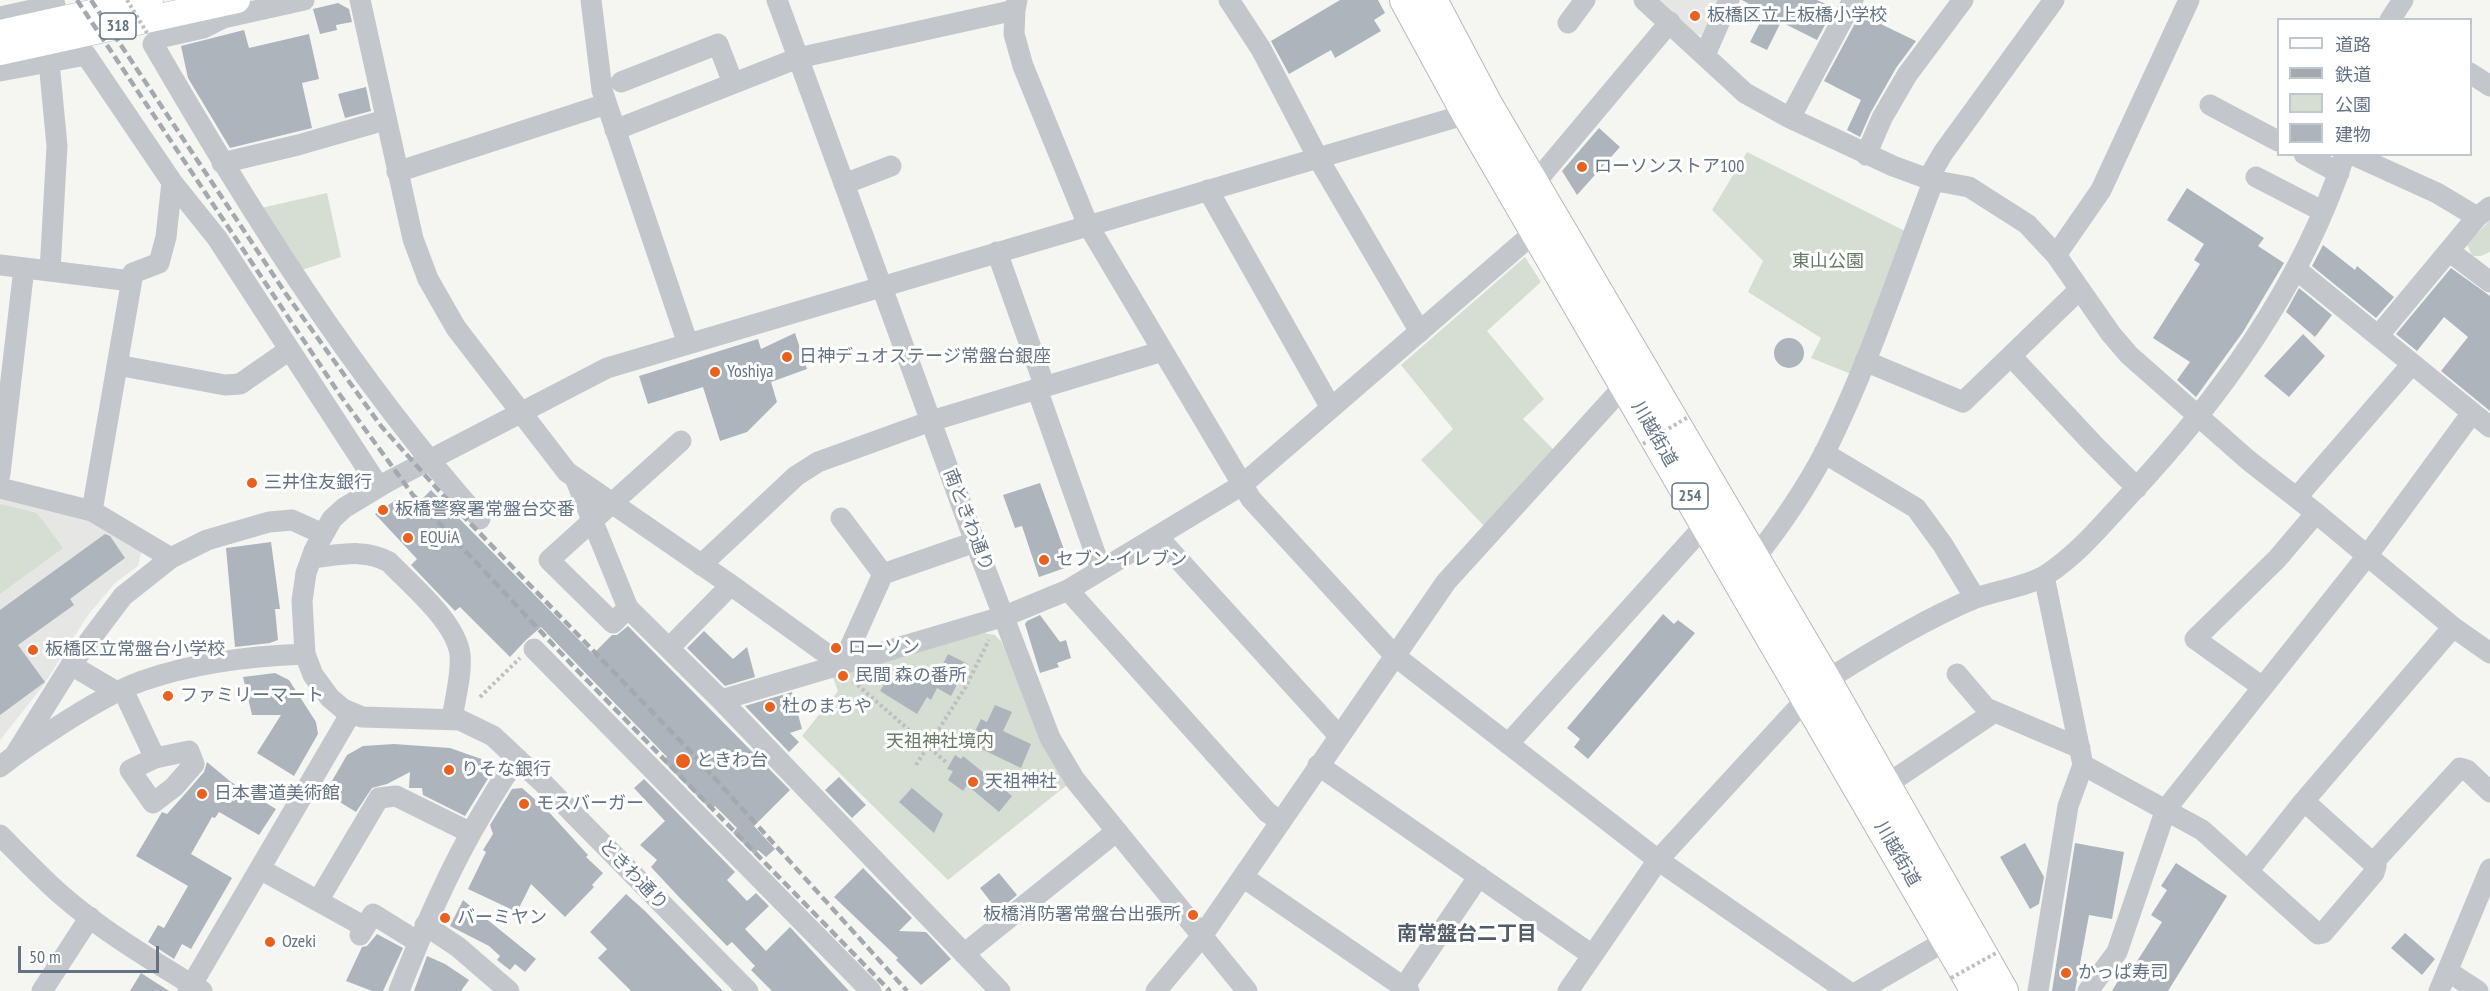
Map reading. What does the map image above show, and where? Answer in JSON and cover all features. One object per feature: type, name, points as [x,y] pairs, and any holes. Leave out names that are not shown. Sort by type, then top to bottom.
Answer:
[{"type":"highway","name":"川越街道","points":[[1405,0],[1477,109],[1534,184],[1755,558],[1817,689],[1947,940],[1964,984]]},
{"type":"highway","name":"川越街道","points":[[1432,0],[1477,109],[1536,231],[1706,524],[1817,689],[1886,785],[2003,991]]},
{"type":"main road","name":"318","points":[[0,33],[150,0]]},
{"type":"main road","name":"318","points":[[0,52],[237,0]]},
{"type":"street","points":[[304,0],[223,18],[203,28],[159,38],[153,44],[222,163],[327,324],[429,459],[480,519]]},
{"type":"street","points":[[360,0],[413,239],[428,279],[456,328],[567,472],[732,585],[844,670]]},
{"type":"street","points":[[591,0],[610,91],[615,130],[688,344]]},
{"type":"street","name":"南ときわ通り","points":[[777,0],[975,542],[1053,745],[1075,780],[1247,991]]},
{"type":"street","points":[[1229,0],[1261,49],[1318,158],[1420,332]]},
{"type":"street","points":[[1568,23],[1586,0]]},
{"type":"street","points":[[1644,0],[1745,93],[1866,155],[1931,180],[1969,187],[2027,224],[2056,255],[2111,334],[2129,355],[2248,460],[2297,497],[2453,627],[2490,653]]},
{"type":"street","points":[[1705,55],[1729,0]]},
{"type":"street","points":[[1790,118],[1853,0]]},
{"type":"street","points":[[1866,155],[1882,118],[1907,75],[1963,0]]},
{"type":"street","points":[[1755,558],[1799,497],[1824,453],[1865,361],[1930,190],[1932,172],[1943,153],[2054,0]]},
{"type":"street","points":[[2056,255],[2101,190],[2189,0]]},
{"type":"street","points":[[0,18],[55,5]]},
{"type":"street","points":[[615,130],[798,57],[1016,5],[1014,34],[1023,66],[1088,225],[1251,499],[1395,656],[1658,860],[1847,991]]},
{"type":"street","points":[[1534,184],[1670,22]]},
{"type":"street","points":[[397,172],[610,91],[718,44],[733,83]]},
{"type":"street","points":[[0,71],[87,55],[172,182],[217,238],[379,487]]},
{"type":"street","points":[[49,62],[57,146],[50,271]]},
{"type":"street","points":[[2472,74],[2490,86]]},
{"type":"street","points":[[2210,105],[2277,140]]},
{"type":"street","points":[[312,558],[363,552],[376,555],[388,562],[448,625],[459,652],[460,668],[452,719],[362,717],[351,713],[330,698],[313,675],[305,654],[302,601],[306,573],[312,558],[332,519],[344,508],[379,487],[607,368],[1477,109]]},
{"type":"street","points":[[222,163],[298,145],[385,120]]},
{"type":"street","points":[[1568,991],[1658,860],[1817,689],[1922,623],[1976,598],[2044,576],[2081,548],[2137,488],[2200,417],[2297,270],[2342,164],[2312,156]]},
{"type":"street","points":[[2355,156],[2484,212],[2378,336]]},
{"type":"street","points":[[844,184],[891,166]]},
{"type":"street","points":[[2256,177],[2322,212]]},
{"type":"street","points":[[92,511],[131,281],[133,273],[159,263],[165,237],[172,182]]},
{"type":"street","points":[[1208,190],[1331,408]]},
{"type":"street","points":[[721,700],[844,670],[1005,616],[1068,590],[1242,485],[1536,231]]},
{"type":"street","points":[[2449,251],[2490,282]]},
{"type":"street","points":[[997,252],[1101,570]]},
{"type":"street","points":[[0,265],[131,281]]},
{"type":"street","points":[[0,474],[24,268]]},
{"type":"street","points":[[2297,270],[2490,427]]},
{"type":"street","points":[[1865,361],[1963,402],[2080,289]]},
{"type":"street","points":[[117,365],[225,385],[240,384],[289,350]]},
{"type":"street","points":[[701,565],[796,476],[818,462],[931,421],[1163,351]]},
{"type":"street","points":[[2011,356],[2094,446],[2137,488]]},
{"type":"street","points":[[2297,497],[2412,364]]},
{"type":"street","points":[[1156,991],[1202,936],[1446,582],[1625,385]]},
{"type":"street","points":[[2088,991],[2117,952],[2166,809],[2261,686],[2367,556],[2472,413]]},
{"type":"street","points":[[628,608],[613,623],[549,560],[681,441]]},
{"type":"street","points":[[1824,453],[1916,508],[1943,545],[1976,598]]},
{"type":"street","points":[[575,478],[628,608],[721,700],[1000,991]]},
{"type":"street","points":[[0,488],[92,511],[171,558]]},
{"type":"street","points":[[2261,686],[2195,639],[2277,559],[2316,513]]},
{"type":"street","points":[[841,518],[883,574]]},
{"type":"street","points":[[16,753],[71,665],[123,596],[171,558],[207,540],[269,522],[292,520],[323,534]]},
{"type":"street","points":[[1508,744],[1706,524]]},
{"type":"street","points":[[1158,537],[1340,736]]},
{"type":"street","points":[[844,670],[883,574],[975,542]]},
{"type":"street","points":[[2038,991],[2068,806],[2082,756],[2044,576]]},
{"type":"street","points":[[669,648],[732,585]]},
{"type":"street","points":[[1068,590],[1268,812],[1281,822]]},
{"type":"street","points":[[2249,870],[2304,801],[2453,627]]},
{"type":"street","points":[[534,650],[866,989]]},
{"type":"street","points":[[0,767],[16,753],[120,691],[184,668],[305,654]]},
{"type":"street","points":[[71,665],[120,691],[155,758]]},
{"type":"street","points":[[1957,674],[1986,708],[2082,756],[2202,830],[2318,934],[2323,933],[2374,873],[2376,866],[2304,801]]},
{"type":"street","points":[[1886,785],[1993,712]]},
{"type":"street","points":[[0,848],[54,901],[164,969],[192,989],[351,713]]},
{"type":"street","name":"ときわ通り","points":[[452,719],[483,729],[500,740],[748,991]]},
{"type":"street","points":[[399,991],[422,933],[471,833],[507,771],[518,759]]},
{"type":"street","points":[[1318,765],[1592,955]]},
{"type":"street","points":[[2373,863],[2460,768],[2467,771],[2490,792]]},
{"type":"street","points":[[318,901],[379,798],[396,796],[471,833]]},
{"type":"street","points":[[964,954],[1117,831]]},
{"type":"street","points":[[0,835],[87,921]]},
{"type":"street","points":[[260,869],[318,901],[363,931],[373,914],[459,947],[509,991]]},
{"type":"street","points":[[2439,991],[2449,972],[2490,869]]},
{"type":"street","points":[[1242,877],[1407,989],[1479,876]]},
{"type":"street","points":[[42,991],[87,921]]},
{"type":"street","points":[[1859,991],[1947,940]]},
{"type":"street","points":[[2449,972],[2478,991]]},
{"type":"path","points":[[127,0],[147,33]]},
{"type":"path","points":[[1643,444],[1688,417]]},
{"type":"path","points":[[916,765],[965,688],[990,637]]},
{"type":"path","points":[[480,697],[532,647],[534,650]]},
{"type":"path","points":[[844,670],[948,764]]},
{"type":"path","points":[[1964,984],[1998,952]]},
{"type":"shaded area","name":"板橋区立上板橋小学校","points":[[1655,0],[1724,0],[1708,38],[1689,31]]},
{"type":"shaded area","name":"板橋区立常盤台小学校","points":[[0,498],[86,518],[142,548],[138,566],[115,583],[88,615],[43,686],[0,740]]},
{"type":"green space","name":"東山公園","points":[[1747,152],[1907,232],[1851,374],[1811,358],[1821,338],[1748,292],[1763,261],[1712,210]]},
{"type":"green space","points":[[327,193],[341,257],[302,270],[257,209]]},
{"type":"green space","points":[[2490,220],[2490,252],[2481,256],[2472,256],[2467,244]]},
{"type":"green space","points":[[1525,257],[1541,282],[1487,331],[1544,399],[1523,419],[1555,451],[1486,528],[1421,460],[1453,429],[1401,365]]},
{"type":"green space","points":[[0,504],[37,513],[63,548],[0,594]]},
{"type":"green space","name":"天祖神社境内","points":[[984,633],[995,635],[1001,641],[1042,736],[1067,785],[948,880],[802,736],[838,691],[832,675]]},
{"type":"building","points":[[1340,0],[1378,0],[1385,13],[1374,20],[1381,31],[1335,58],[1331,50],[1289,74],[1271,41]]},
{"type":"building","points":[[1742,0],[1817,0],[1834,8],[1817,40],[1781,22],[1767,50],[1750,42],[1765,13]]},
{"type":"building","points":[[338,3],[349,9],[352,22],[336,25],[337,30],[320,34],[313,9]]},
{"type":"building","points":[[1860,14],[1916,41],[1896,68],[1871,112],[1860,137],[1847,130],[1861,100],[1824,81]]},
{"type":"building","points":[[244,30],[249,48],[309,34],[319,79],[302,83],[312,128],[230,148],[188,78],[181,46]]},
{"type":"building","points":[[366,87],[371,111],[345,118],[338,94]]},
{"type":"building","points":[[1599,128],[1620,147],[1577,195],[1562,171]]},
{"type":"building","points":[[2187,188],[2264,238],[2258,246],[2284,263],[2243,332],[2196,397],[2177,380],[2190,362],[2153,338],[2200,264],[2194,260],[2204,244],[2167,220]]},
{"type":"building","points":[[2323,245],[2355,270],[2357,266],[2394,297],[2376,318],[2312,266]]},
{"type":"building","points":[[2451,268],[2490,296],[2490,411],[2441,371],[2468,337],[2444,317],[2417,351],[2396,334]]},
{"type":"building","points":[[2299,288],[2332,315],[2315,337],[2286,312]]},
{"type":"building","points":[[795,333],[807,369],[771,382],[777,402],[747,432],[720,441],[703,387],[648,404],[639,376],[758,339],[761,349]]},
{"type":"building","points":[[2303,334],[2325,356],[2289,397],[2264,376]]},
{"type":"building","points":[[1789,338],[1800,342],[1804,353],[1800,364],[1789,368],[1778,364],[1774,353],[1778,342]]},
{"type":"building","points":[[1040,483],[1067,558],[1062,560],[1065,568],[1039,577],[1022,526],[1015,528],[1003,495]]},
{"type":"building","points":[[431,490],[593,654],[612,635],[617,635],[628,626],[790,790],[754,826],[775,849],[766,857],[758,850],[754,854],[733,833],[737,828],[715,806],[711,810],[663,761],[667,757],[541,627],[510,657],[460,607],[455,611],[411,565],[417,559],[375,514],[397,499],[408,513]]},
{"type":"building","points":[[105,534],[110,536],[125,558],[70,599],[74,605],[18,645],[45,682],[0,715],[0,610]]},
{"type":"building","points":[[271,542],[280,609],[275,609],[278,640],[235,647],[226,548]]},
{"type":"building","points":[[1663,614],[1674,624],[1678,620],[1695,633],[1588,759],[1574,747],[1580,739],[1567,728]]},
{"type":"building","points":[[1040,615],[1060,642],[1066,640],[1071,658],[1057,663],[1059,667],[1040,673],[1025,624]]},
{"type":"building","points":[[704,631],[733,659],[747,647],[755,677],[725,686],[687,648]]},
{"type":"building","points":[[948,654],[968,664],[951,696],[937,688],[931,700],[927,697],[917,714],[880,691],[894,668],[902,673],[906,664],[935,680]]},
{"type":"building","points":[[275,673],[289,680],[316,722],[318,734],[294,776],[257,753],[281,715],[252,715],[243,677]]},
{"type":"building","points":[[792,692],[802,729],[790,733],[799,742],[789,752],[745,706]]},
{"type":"building","points":[[995,705],[1012,712],[1003,731],[1031,744],[1021,768],[969,743],[981,719],[987,722]]},
{"type":"building","points":[[394,744],[450,748],[490,762],[492,772],[465,816],[423,795],[422,788],[409,788],[410,772],[387,784],[372,788],[356,812],[325,793],[347,755],[363,746]]},
{"type":"building","name":"天祖神社","points":[[955,755],[961,759],[963,756],[1012,796],[999,812],[967,785],[963,791],[948,780],[953,771],[947,769]]},
{"type":"building","points":[[207,762],[231,782],[276,809],[259,835],[219,812],[215,818],[212,817],[191,854],[232,878],[191,949],[182,944],[174,959],[148,942],[158,925],[164,928],[188,886],[136,856],[162,812],[167,814],[204,772]]},
{"type":"building","points":[[839,777],[866,805],[852,818],[825,790]]},
{"type":"building","points":[[644,779],[735,872],[727,880],[747,901],[756,893],[769,906],[745,929],[766,951],[790,927],[849,991],[772,991],[751,970],[755,966],[732,942],[727,946],[678,896],[651,867],[657,860],[640,845],[665,821],[634,788]]},
{"type":"building","points":[[522,788],[548,811],[588,855],[586,857],[603,873],[592,885],[594,887],[565,917],[531,884],[517,912],[468,889],[486,852],[483,850],[493,834],[490,825],[512,789]]},
{"type":"building","points":[[912,788],[943,814],[934,833],[899,802]]},
{"type":"building","points":[[2025,843],[2044,877],[2039,904],[2030,909],[2000,857]]},
{"type":"building","points":[[2075,843],[2124,852],[2112,919],[2089,915],[2075,991],[2052,991]]},
{"type":"building","points":[[2176,863],[2227,896],[2168,991],[2112,991],[2122,974],[2127,977],[2162,922],[2151,915],[2167,890],[2161,886]]},
{"type":"building","points":[[863,868],[912,918],[899,931],[926,932],[951,959],[921,985],[896,960],[898,958],[834,897]]},
{"type":"building","points":[[999,873],[1017,895],[998,911],[980,888]]},
{"type":"building","points":[[626,894],[723,991],[631,991],[598,958],[607,949],[590,932]]},
{"type":"building","points":[[463,900],[536,959],[525,972],[515,964],[510,970],[497,960],[500,956],[489,946],[450,926]]},
{"type":"building","points":[[2405,933],[2435,959],[2422,975],[2391,948]]},
{"type":"building","points":[[377,934],[403,948],[383,991],[372,991],[346,981],[362,947],[367,946]]},
{"type":"building","points":[[427,956],[445,964],[469,980],[461,991],[414,991]]},
{"type":"building","points":[[141,973],[169,991],[130,991]]},
{"type":"railway","points":[[77,0],[340,395],[413,495],[575,668],[890,991]]},
{"type":"railway","points":[[91,0],[286,294],[381,426],[442,494],[690,751],[907,991]]},
{"type":"place","name":"板橋区立上板橋小学校","points":[[1695,16]]},
{"type":"place","name":"ローソンストア100","points":[[1582,167]]},
{"type":"place","name":"日神デュオステージ常盤台銀座","points":[[787,357]]},
{"type":"place","name":"Yoshiya","points":[[715,372]]},
{"type":"place","name":"三井住友銀行","points":[[252,483]]},
{"type":"place","name":"板橋警察署常盤台交番","points":[[383,510]]},
{"type":"place","name":"EQUiA","points":[[408,538]]},
{"type":"place","name":"セブン-イレブン","points":[[1044,560]]},
{"type":"place","name":"ローソン","points":[[836,648]]},
{"type":"place","name":"板橋区立常盤台小学校","points":[[33,650]]},
{"type":"place","name":"民間 森の番所","points":[[843,676]]},
{"type":"place","name":"ファミリーマート","points":[[168,696]]},
{"type":"place","name":"杜のまちや","points":[[770,707]]},
{"type":"place","name":"ときわ台","points":[[683,761]]},
{"type":"place","name":"りそな銀行","points":[[449,770]]},
{"type":"place","name":"天祖神社","points":[[973,782]]},
{"type":"place","name":"日本書道美術館","points":[[202,794]]},
{"type":"place","name":"モスバーガー","points":[[524,804]]},
{"type":"place","name":"板橋消防署常盤台出張所","points":[[1193,915]]},
{"type":"place","name":"バーミヤン","points":[[445,918]]},
{"type":"place","name":"Ozeki","points":[[270,942]]},
{"type":"place","name":"かっぱ寿司","points":[[2066,973]]},
{"type":"district","name":"南常盤台二丁目","points":[[1467,934]]}]
